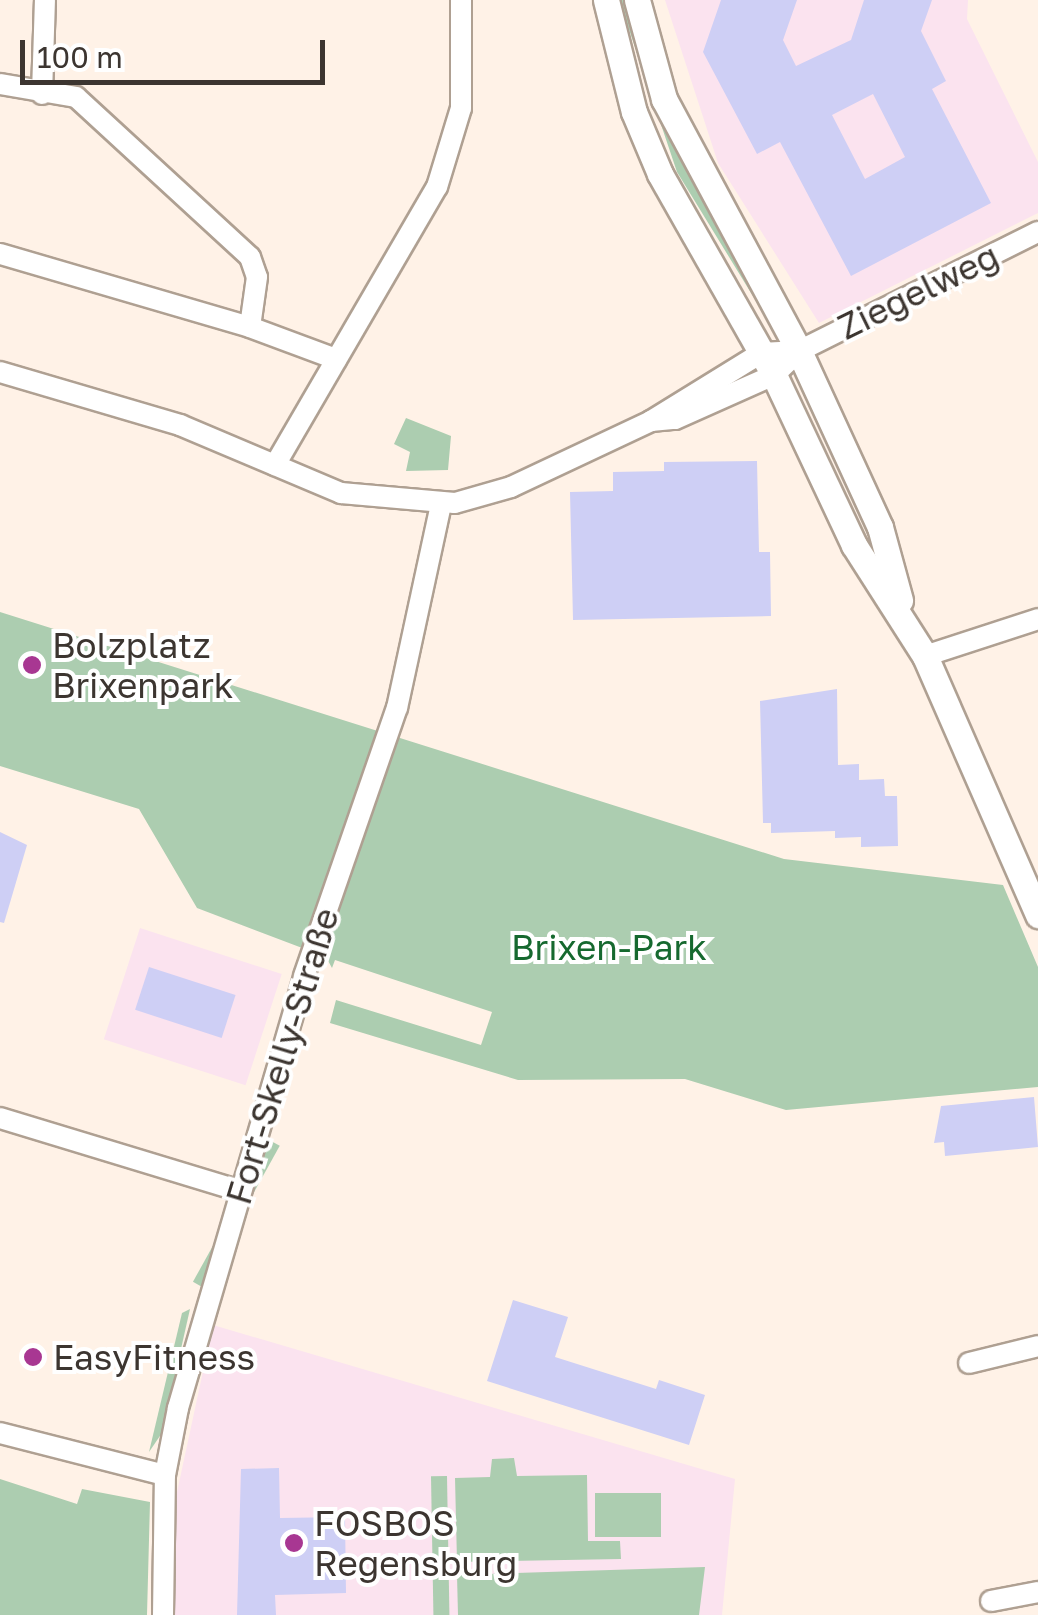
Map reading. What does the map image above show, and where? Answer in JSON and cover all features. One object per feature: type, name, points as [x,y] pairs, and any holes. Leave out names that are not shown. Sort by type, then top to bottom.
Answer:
[{"type":"street","points":[[42,94],[46,0]]},
{"type":"street","points":[[275,466],[446,164],[461,108],[461,0]]},
{"type":"street","points":[[606,0],[634,112],[660,174],[768,364],[854,546],[925,656],[1038,916]]},
{"type":"street","points":[[637,0],[664,99],[698,174],[799,351],[880,527],[905,620]]},
{"type":"street","points":[[0,84],[76,97],[250,257],[257,277],[250,326]]},
{"type":"street","name":"Ziegelweg","points":[[799,351],[1038,232]]},
{"type":"street","points":[[0,254],[250,326],[336,359]]},
{"type":"street","points":[[0,372],[180,425],[364,499],[441,504],[510,487],[799,351]]},
{"type":"street","name":"Fort-Skelly-Straße","points":[[163,1615],[164,1475],[304,976],[397,708],[441,504]]},
{"type":"street","points":[[925,656],[1038,618]]},
{"type":"street","points":[[0,1118],[242,1191]]},
{"type":"street","points":[[969,1363],[1038,1346]]},
{"type":"street","points":[[0,1433],[164,1475]]},
{"type":"street","points":[[991,1601],[1038,1592]]},
{"type":"shaded area","points":[[665,0],[968,0],[967,19],[1038,162],[1038,213],[819,323],[718,163]]},
{"type":"shaded area","points":[[140,928],[282,974],[246,1085],[104,1039]]},
{"type":"shaded area","points":[[213,1325],[735,1479],[722,1615],[173,1615],[174,1506]]},
{"type":"green space","points":[[619,0],[628,0],[665,119],[759,306],[677,172]]},
{"type":"green space","points":[[406,418],[451,436],[448,470],[406,471],[410,452],[394,444]]},
{"type":"green space","name":"Brixen-Park","points":[[0,612],[784,859],[1003,885],[1038,967],[1038,1087],[786,1110],[685,1079],[518,1080],[330,1023],[336,1000],[481,1045],[492,1012],[335,960],[332,968],[326,957],[197,908],[139,809],[0,766]]},
{"type":"green space","points":[[271,1141],[280,1146],[202,1287],[193,1282]]},
{"type":"green space","points":[[190,1309],[162,1433],[149,1452],[182,1313]]},
{"type":"green space","points":[[514,1458],[517,1476],[587,1475],[588,1541],[620,1541],[621,1559],[457,1562],[455,1478],[490,1477],[492,1459]]},
{"type":"green space","points":[[431,1476],[447,1476],[449,1615],[433,1615]]},
{"type":"green space","points":[[0,1479],[77,1504],[82,1489],[150,1502],[147,1615],[0,1615]]},
{"type":"green space","points":[[595,1493],[661,1493],[661,1537],[595,1537]]},
{"type":"green space","points":[[705,1567],[699,1615],[458,1615],[457,1575]]},
{"type":"building","points":[[721,0],[797,0],[783,40],[796,66],[851,40],[864,0],[932,0],[921,31],[946,81],[932,89],[991,203],[851,276],[780,142],[757,154],[703,52]],"holes":[[[873,94],[905,157],[865,179],[832,115]]]},
{"type":"building","points":[[757,461],[759,552],[770,552],[771,616],[573,620],[570,492],[613,491],[613,472],[664,471],[664,462]]},
{"type":"building","points":[[837,689],[838,765],[859,764],[859,780],[884,779],[885,796],[897,796],[898,846],[861,847],[861,837],[835,838],[835,831],[771,833],[771,823],[763,823],[760,701]]},
{"type":"building","points":[[0,832],[27,845],[4,923],[0,922]]},
{"type":"building","points":[[149,967],[236,995],[222,1038],[135,1010]]},
{"type":"building","points":[[1034,1097],[1038,1147],[945,1156],[944,1142],[934,1143],[941,1106]]},
{"type":"building","points":[[513,1300],[568,1317],[555,1357],[656,1389],[659,1380],[705,1395],[689,1445],[487,1381]]},
{"type":"building","name":"FOSBOS Regensburg","points":[[279,1468],[280,1518],[345,1517],[346,1593],[275,1595],[276,1615],[237,1615],[241,1469]]},
{"type":"place","name":"Bolzplatz Brixenpark","points":[[32,665]]},
{"type":"place","name":"EasyFitness","points":[[33,1357]]},
{"type":"place","name":"FOSBOS Regensburg","points":[[294,1543]]}]
